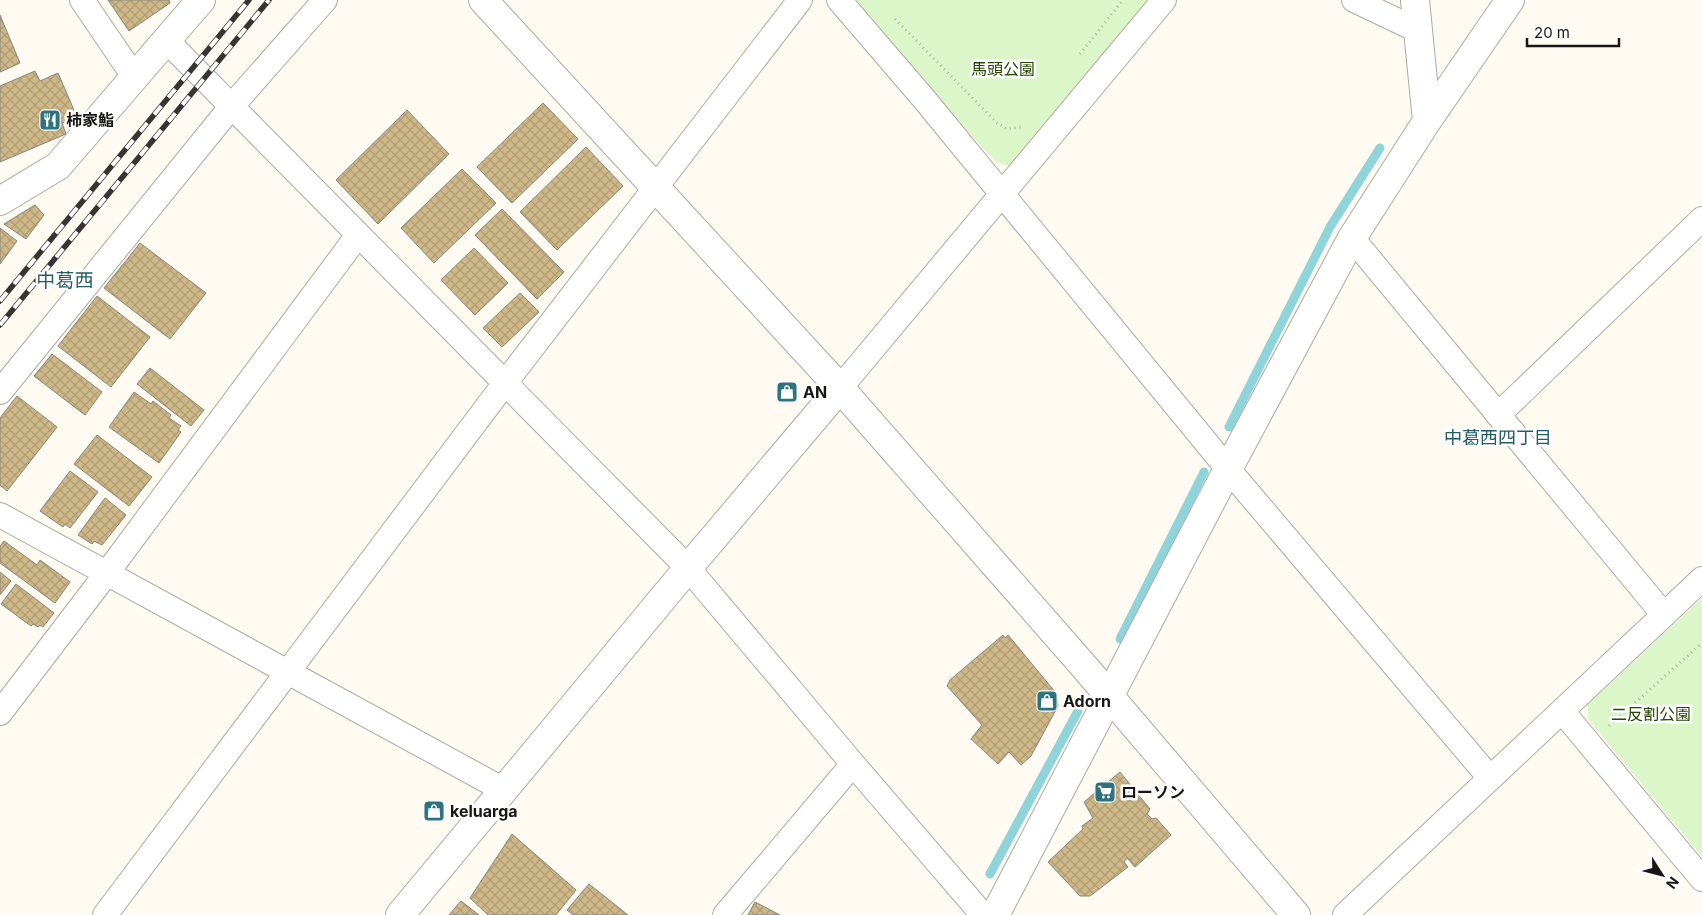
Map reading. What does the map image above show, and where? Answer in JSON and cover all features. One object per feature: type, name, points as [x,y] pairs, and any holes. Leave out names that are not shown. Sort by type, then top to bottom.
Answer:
[{"type":"street","points":[[82,0],[135,78]]},
{"type":"street","points":[[0,201],[58,166],[201,0]]},
{"type":"street","points":[[0,392],[231,106],[325,0]]},
{"type":"street","points":[[483,0],[840,388],[1110,697],[1296,915]]},
{"type":"street","points":[[105,915],[505,383],[654,187],[800,0]]},
{"type":"street","points":[[839,0],[924,99],[1228,469],[1490,778]]},
{"type":"street","points":[[400,915],[1164,0]]},
{"type":"street","points":[[1354,0],[1417,30]]},
{"type":"street","points":[[1415,0],[1427,121]]},
{"type":"street","points":[[995,915],[1228,469],[1352,238],[1427,121],[1510,0]]},
{"type":"street","points":[[167,41],[688,568],[983,915]]},
{"type":"street","points":[[1498,415],[1702,219]]},
{"type":"street","points":[[0,713],[107,573],[358,235]]},
{"type":"street","points":[[1352,238],[1664,614]]},
{"type":"street","points":[[0,515],[504,790]]},
{"type":"street","points":[[1345,915],[1702,579]]},
{"type":"street","points":[[1562,711],[1702,879]]},
{"type":"street","points":[[725,915],[853,764]]},
{"type":"path","points":[[1076,58],[1123,0]]},
{"type":"path","points":[[890,14],[996,122],[1007,129],[1020,128],[1026,120]]},
{"type":"path","points":[[1589,744],[1702,643]]},
{"type":"green space","name":"馬頭公園","points":[[846,0],[1151,0],[1012,167],[996,162]]},
{"type":"green space","name":"二反割公園","points":[[1702,598],[1702,857],[1588,719],[1588,704]]},
{"type":"building","points":[[108,0],[169,0],[170,3],[129,31]]},
{"type":"building","points":[[0,15],[20,63],[0,72]]},
{"type":"building","points":[[35,71],[40,81],[58,73],[77,117],[62,123],[66,134],[0,162],[0,86]]},
{"type":"building","points":[[543,103],[578,139],[512,203],[477,167]]},
{"type":"building","points":[[407,110],[449,154],[378,224],[336,180]]},
{"type":"building","points":[[586,147],[623,186],[557,250],[520,212]]},
{"type":"building","points":[[462,169],[496,203],[434,263],[401,228]]},
{"type":"building","points":[[35,205],[44,215],[26,239],[4,224]]},
{"type":"building","points":[[502,209],[564,272],[537,299],[475,235]]},
{"type":"building","points":[[0,228],[17,241],[0,264]]},
{"type":"building","points":[[140,243],[206,293],[170,339],[104,288]]},
{"type":"building","points":[[474,248],[508,283],[475,315],[441,280]]},
{"type":"building","points":[[520,293],[539,312],[502,347],[483,328]]},
{"type":"building","points":[[97,296],[150,337],[111,387],[58,346]]},
{"type":"building","points":[[52,354],[102,392],[85,415],[34,376]]},
{"type":"building","points":[[150,368],[204,410],[191,426],[137,384]]},
{"type":"building","points":[[134,392],[151,404],[153,401],[171,415],[169,418],[181,426],[178,430],[181,432],[159,463],[109,427]]},
{"type":"building","points":[[17,396],[57,427],[7,491],[0,485],[0,418]]},
{"type":"building","points":[[97,435],[152,477],[129,506],[74,464]]},
{"type":"building","points":[[70,471],[98,492],[70,528],[65,524],[63,527],[40,511]]},
{"type":"building","points":[[105,498],[126,515],[102,545],[94,541],[92,544],[78,535]]},
{"type":"building","points":[[4,541],[37,565],[40,560],[70,582],[55,603],[0,563],[0,546]]},
{"type":"building","points":[[0,572],[11,581],[0,595]]},
{"type":"building","points":[[16,584],[54,613],[43,627],[33,624],[31,626],[1,604]]},
{"type":"building","points":[[1003,635],[1005,638],[1008,635],[1056,693],[1058,706],[1031,756],[1021,765],[1009,752],[998,764],[971,739],[982,725],[947,686],[950,680]]},
{"type":"building","points":[[1120,772],[1150,809],[1147,814],[1152,819],[1156,818],[1171,835],[1135,867],[1127,858],[1124,862],[1128,867],[1090,896],[1080,896],[1048,862],[1083,829],[1082,826],[1093,818],[1084,802]]},
{"type":"building","points":[[512,834],[576,890],[556,915],[488,915],[470,898]]},
{"type":"building","points":[[589,884],[628,915],[573,915],[567,910]]},
{"type":"building","points":[[461,901],[479,915],[449,915]]},
{"type":"building","points":[[755,902],[780,915],[748,915]]},
{"type":"waterway","points":[[1229,427],[1330,227],[1380,148]]},
{"type":"waterway","points":[[1120,639],[1204,472]]},
{"type":"waterway","points":[[990,874],[1078,711]]},
{"type":"railway","points":[[0,301],[249,0]]},
{"type":"railway","points":[[0,325],[269,0]]},
{"type":"place","name":"柿家鮨","points":[[50,120]]},
{"type":"place","name":"AN","points":[[787,392]]},
{"type":"place","name":"Adorn","points":[[1047,701]]},
{"type":"place","name":"ローソン","points":[[1105,792]]},
{"type":"place","name":"keluarga","points":[[434,811]]},
{"type":"district","name":"中葛西","points":[[65,280]]},
{"type":"district","name":"中葛西四丁目","points":[[1498,438]]}]
